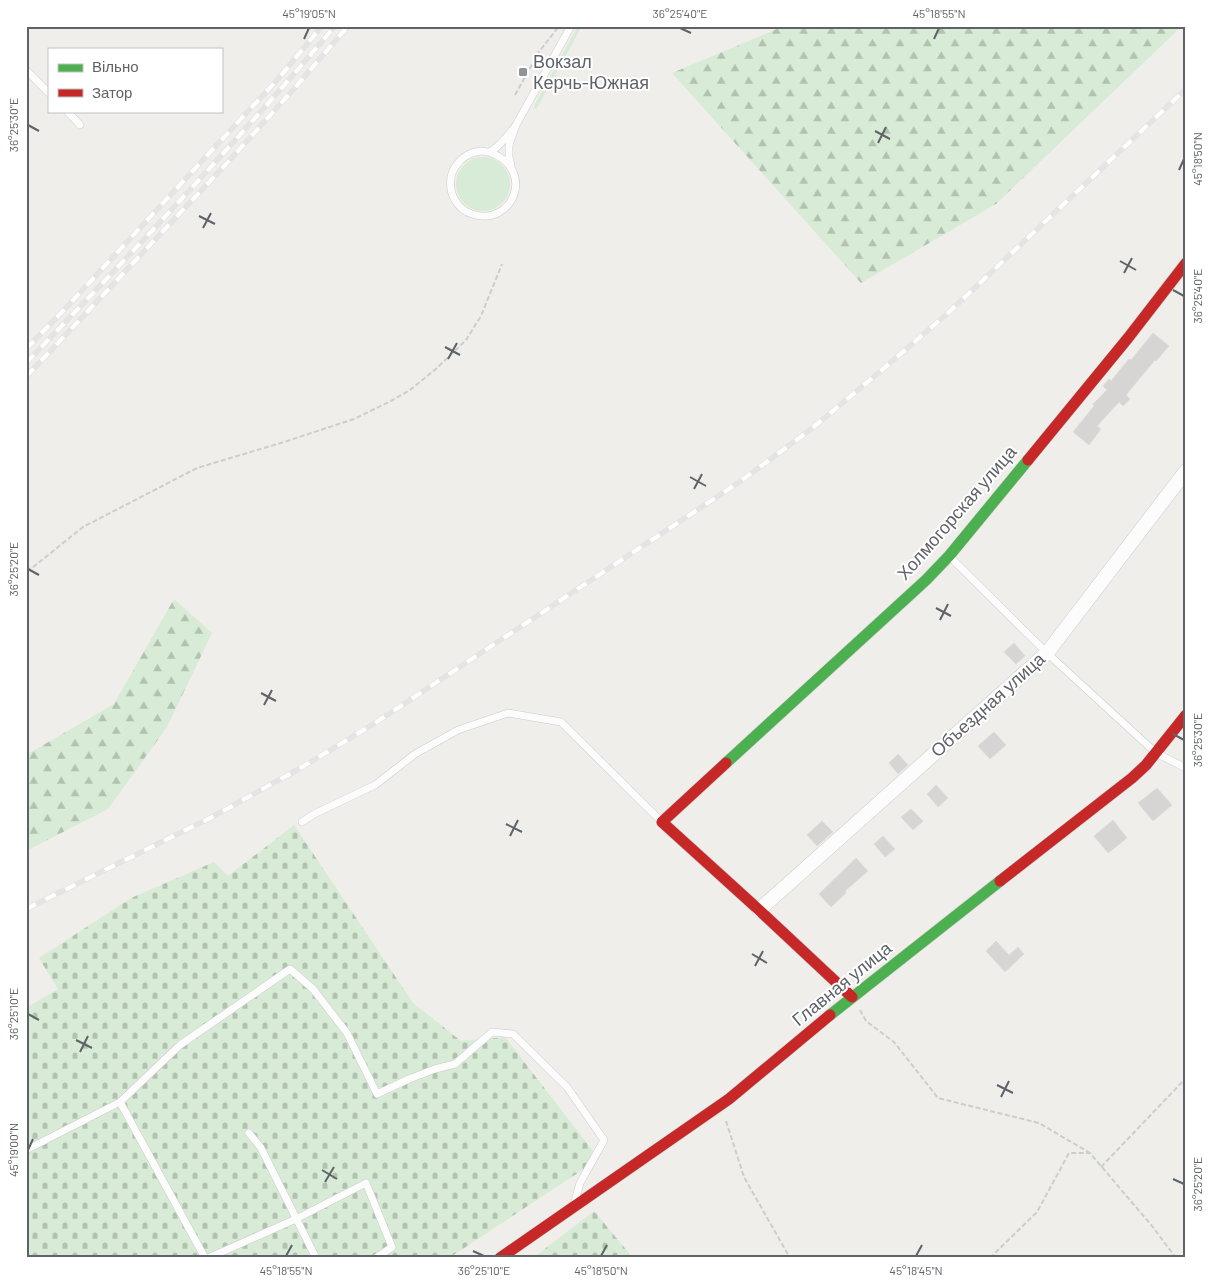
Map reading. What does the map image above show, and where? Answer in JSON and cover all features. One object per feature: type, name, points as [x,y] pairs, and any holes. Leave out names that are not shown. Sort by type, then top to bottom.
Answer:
[{"type":"street","name":"Холмогорская улица","points":[[662,822],[926,580],[949,556],[1128,338],[1186,263]]},
{"type":"street","name":"Объездная улица","points":[[759,910],[1047,653],[1186,471]]},
{"type":"street","name":"Главная улица","points":[[500,1258],[729,1099],[852,997],[1132,778],[1146,765],[1186,716]]},
{"type":"street","points":[[662,822],[852,997]]},
{"type":"lane","points":[[512,169],[507,161],[489,152],[478,151],[469,155],[460,160],[454,169],[451,189],[454,198],[467,213],[477,216],[488,216],[498,213],[512,199],[515,179],[509,157],[509,145],[516,125],[571,26]]},
{"type":"lane","points":[[26,70],[48,92]]},
{"type":"lane","points":[[67,112],[80,125]]},
{"type":"lane","points":[[489,152],[498,146],[516,125]]},
{"type":"lane","points":[[949,556],[1047,653],[1156,753],[1186,768]]},
{"type":"lane","points":[[302,822],[314,814],[375,785],[415,754],[458,730],[508,714],[561,722],[662,822]]},
{"type":"lane","points":[[26,1150],[120,1102],[180,1045],[290,969],[313,989],[347,1033],[377,1094],[435,1069],[455,1064],[492,1032],[513,1034],[567,1087],[604,1140],[580,1183],[573,1207]]},
{"type":"lane","points":[[120,1102],[206,1258],[296,1218],[366,1183],[392,1247],[376,1258]]},
{"type":"lane","points":[[249,1133],[261,1148],[316,1258]]},
{"type":"path","points":[[515,95],[539,52],[559,26]]},
{"type":"path","points":[[26,570],[32,568],[83,527],[197,468],[354,419],[410,390],[437,368],[466,340],[481,316],[502,264]]},
{"type":"path","points":[[852,997],[866,1021],[894,1042],[938,1098],[1039,1123],[1090,1153],[1152,1226],[1176,1258]]},
{"type":"path","points":[[1101,1167],[1186,1078]]},
{"type":"path","points":[[726,1120],[744,1177],[790,1258]]},
{"type":"path","points":[[990,1258],[1036,1212],[1070,1153],[1090,1153]]},
{"type":"green space","points":[[578,26],[582,26],[535,109],[534,106]]},
{"type":"green space","points":[[784,26],[1182,26],[996,204],[861,283],[672,73]]},
{"type":"green space","points":[[483,157],[493,159],[502,165],[508,174],[510,184],[508,194],[502,203],[493,209],[483,211],[473,209],[464,203],[458,194],[456,184],[458,174],[464,165],[473,159]]},
{"type":"green space","points":[[174,599],[212,633],[167,727],[108,809],[26,851],[26,755],[114,704]]},
{"type":"green space","points":[[294,825],[413,1003],[461,1041],[505,1037],[599,1159],[449,1258],[26,1258],[26,1008],[58,989],[39,958],[131,898],[214,862],[228,876]]},
{"type":"green space","points":[[594,1211],[633,1258],[533,1258]]},
{"type":"building","points":[[1153,333],[1169,346],[1126,395],[1130,399],[1123,406],[1119,402],[1097,426],[1101,429],[1089,445],[1073,432],[1094,406],[1093,404],[1107,390],[1103,386],[1109,379],[1111,381],[1129,359],[1131,360]]},
{"type":"building","points":[[1014,643],[1025,656],[1016,664],[1004,652]]},
{"type":"building","points":[[994,732],[1006,745],[990,759],[978,746]]},
{"type":"building","points":[[898,754],[908,765],[898,774],[889,763]]},
{"type":"building","points":[[936,785],[948,798],[938,807],[927,794]]},
{"type":"building","points":[[1157,788],[1172,805],[1153,821],[1138,803]]},
{"type":"building","points":[[911,809],[923,821],[913,830],[901,817]]},
{"type":"building","points":[[1113,820],[1127,838],[1108,853],[1094,836]]},
{"type":"building","points":[[822,821],[833,832],[817,846],[807,835]]},
{"type":"building","points":[[883,836],[895,849],[885,857],[874,844]]},
{"type":"building","points":[[856,858],[868,871],[845,891],[846,893],[831,907],[819,894]]},
{"type":"building","points":[[996,941],[1009,955],[1018,947],[1024,954],[1005,972],[986,951]]},
{"type":"railway","points":[[26,349],[278,79],[322,26]]},
{"type":"railway","points":[[26,363],[183,197],[335,26]]},
{"type":"railway","points":[[26,377],[228,162],[348,26]]},
{"type":"railway","points":[[26,909],[212,817],[297,770],[372,725],[738,483],[810,430],[948,313],[1186,89]]},
{"type":"traffic: fast","points":[[726,763],[926,580],[949,556],[1028,460]]},
{"type":"traffic: fast","points":[[830,1015],[1000,881]]},
{"type":"traffic: jam","points":[[1028,460],[1128,338],[1186,263]]},
{"type":"traffic: jam","points":[[1000,881],[1132,778],[1146,765],[1186,715]]},
{"type":"traffic: jam","points":[[726,763],[662,822],[852,997]]},
{"type":"traffic: jam","points":[[500,1258],[729,1099],[830,1015]]},
{"type":"place","name":"Вокзал Керчь-Южная","points":[[523,72]]}]
